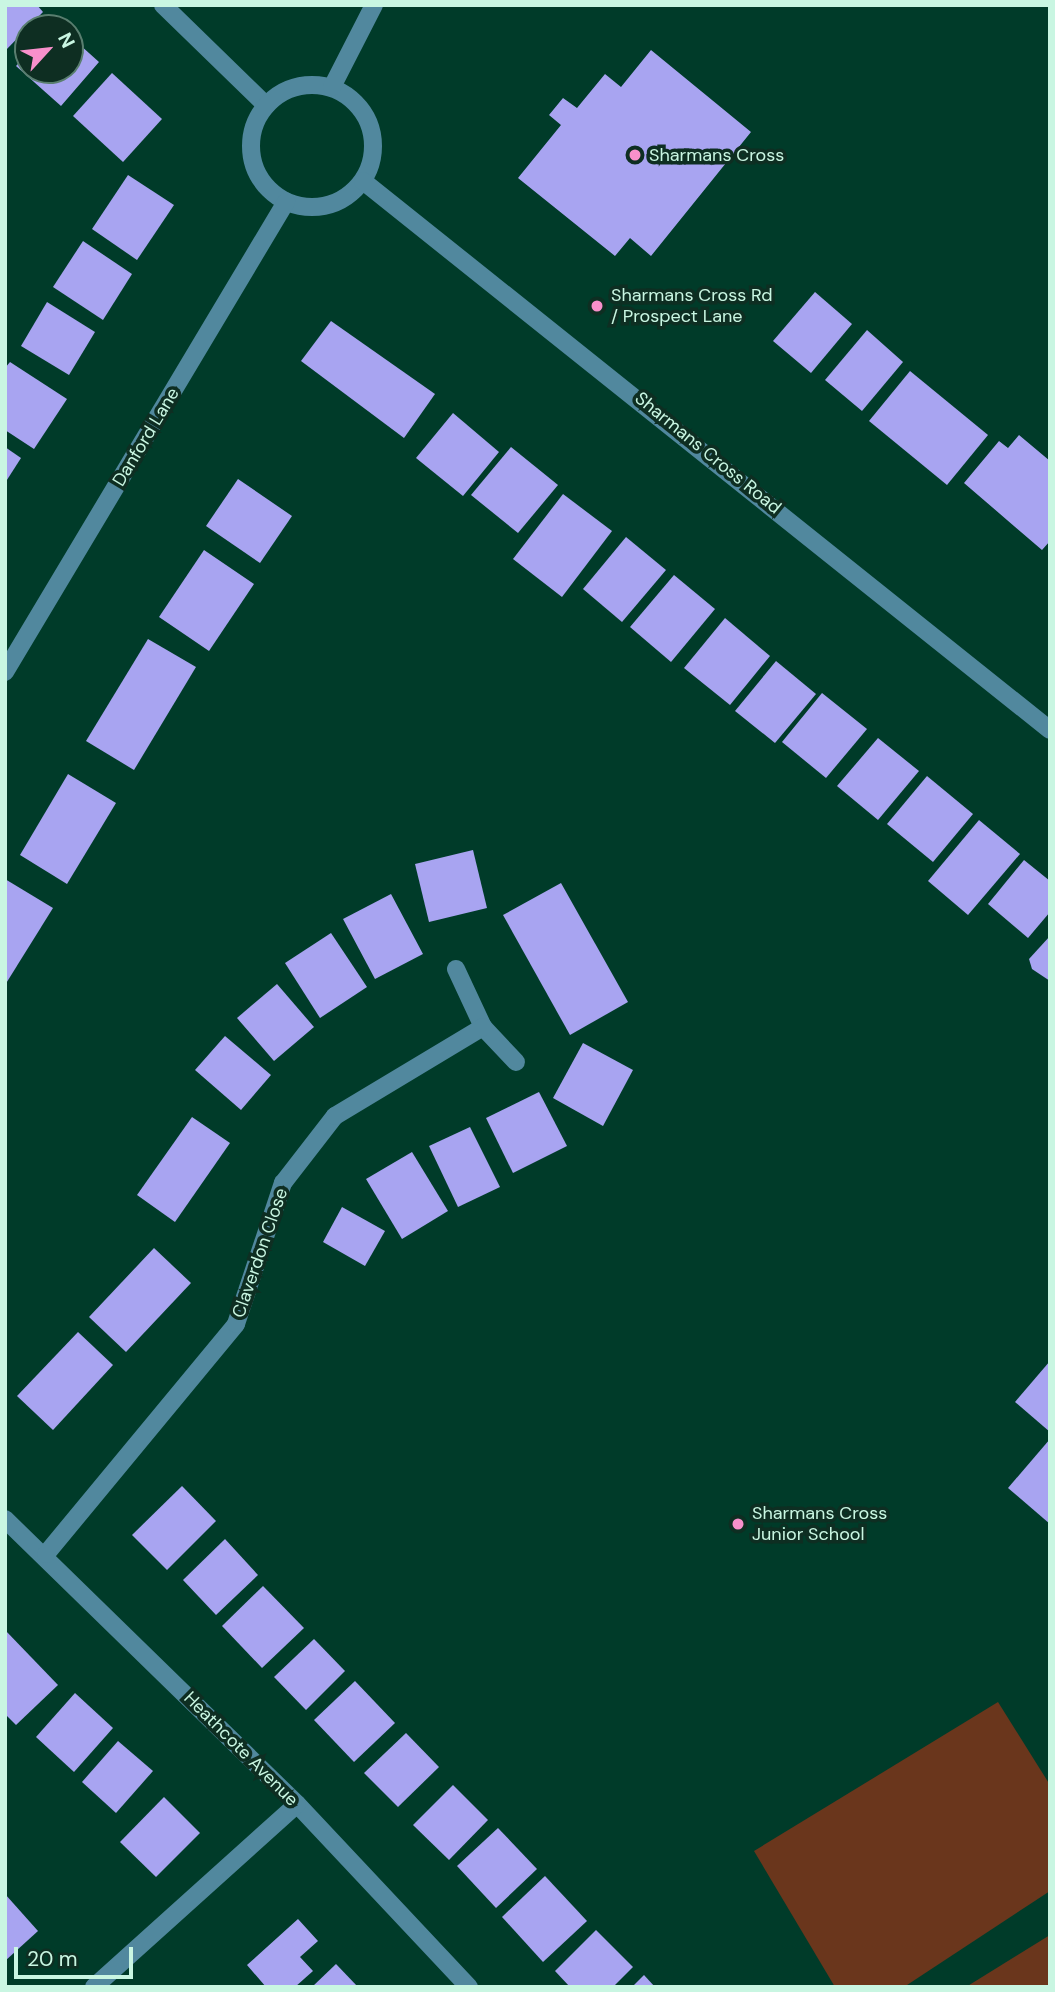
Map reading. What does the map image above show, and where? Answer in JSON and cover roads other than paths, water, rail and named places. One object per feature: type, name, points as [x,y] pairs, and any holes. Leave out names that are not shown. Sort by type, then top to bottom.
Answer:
[{"type":"street","points":[[163,5],[266,105]]},
{"type":"street","points":[[332,88],[374,5]]},
{"type":"street","points":[[297,85],[332,88],[351,98],[370,125],[373,146],[363,181],[348,196],[328,205],[286,202],[269,190],[256,172],[250,151],[252,130],[266,105],[297,85]]},
{"type":"street","name":"Sharmans Cross Road","points":[[363,181],[644,401],[1050,730]]},
{"type":"street","name":"Danford Lane","points":[[5,672],[286,202]]},
{"type":"street","points":[[456,969],[483,1027],[516,1062]]},
{"type":"street","name":"Claverdon Close","points":[[46,1554],[236,1324],[283,1183],[335,1116],[483,1027]]},
{"type":"street","name":"Heathcote Avenue","points":[[5,1519],[46,1554],[297,1804],[469,1987]]},
{"type":"street","points":[[94,1987],[297,1804]]},
{"type":"place","name":"Sharmans Cross","points":[[635,155]]},
{"type":"place","name":"Sharmans Cross Rd / Prospect Lane","points":[[597,306]]},
{"type":"place","name":"Sharmans Cross Junior School","points":[[738,1524]]}]
